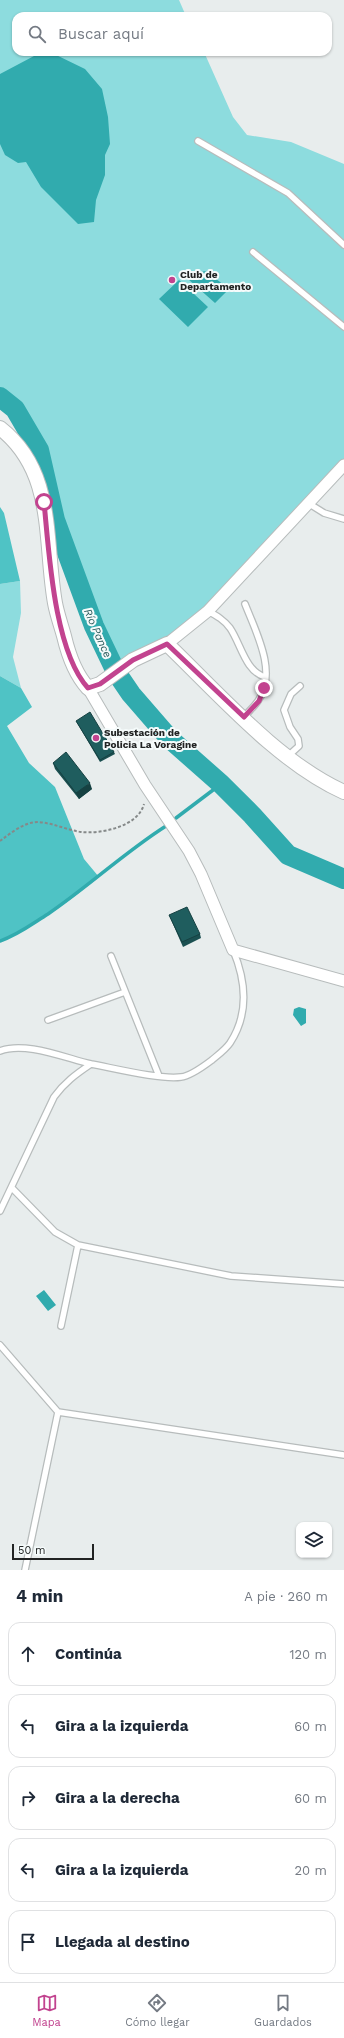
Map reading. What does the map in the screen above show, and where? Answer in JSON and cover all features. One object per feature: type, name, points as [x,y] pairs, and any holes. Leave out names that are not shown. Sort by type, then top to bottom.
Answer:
[{"type":"street","points":[[0,428],[13,438],[25,453],[35,472],[44,502],[55,603],[67,649],[82,682],[94,686],[145,785],[189,851],[201,874],[233,950],[344,981]]},
{"type":"street","points":[[94,686],[133,660],[167,644],[208,611],[344,465]]},
{"type":"street","points":[[167,644],[287,758],[325,784],[344,792]]},
{"type":"lane","points":[[198,141],[288,193],[344,245]]},
{"type":"lane","points":[[254,252],[344,327]]},
{"type":"lane","points":[[308,503],[324,513],[344,519]]},
{"type":"lane","points":[[244,717],[259,701],[264,688],[266,666],[260,644],[245,604]]},
{"type":"lane","points":[[208,611],[220,618],[229,627],[240,645],[248,663],[258,675],[265,677]]},
{"type":"lane","points":[[287,758],[299,746],[298,739],[290,727],[284,710],[291,694],[300,686]]},
{"type":"lane","points":[[0,1051],[10,1047],[24,1048],[90,1064],[159,1076],[181,1078],[204,1067],[230,1044],[238,1028],[244,1007],[240,968],[233,950]]},
{"type":"lane","points":[[111,956],[159,1076]]},
{"type":"lane","points":[[48,1020],[126,992]]},
{"type":"lane","points":[[0,1211],[54,1097],[62,1085],[90,1064]]},
{"type":"lane","points":[[12,1188],[54,1232],[78,1245],[231,1276],[344,1284]]},
{"type":"lane","points":[[61,1326],[78,1245]]},
{"type":"lane","points":[[0,1346],[58,1412],[344,1455]]},
{"type":"lane","points":[[25,1570],[58,1412]]},
{"type":"lane","points":[[21,1570],[27,1562]]},
{"type":"path","points":[[0,841],[16,829],[37,822],[89,832],[108,829],[126,824],[136,818],[144,806]]},
{"type":"shaded area","name":"Club de Departamento","points":[[0,0],[179,0],[184,12],[12,12],[12,56],[206,56],[233,117],[247,135],[291,142],[344,164],[344,465],[208,611],[116,672],[94,626],[55,520],[39,450],[15,409],[0,397]]},
{"type":"shaded area","points":[[34,56],[58,56],[85,69],[102,89],[108,117],[110,144],[105,155],[105,175],[96,200],[94,222],[78,224],[41,187],[26,162],[18,163],[5,155],[0,144],[0,74]]},
{"type":"shaded area","points":[[206,271],[229,289],[215,303],[188,279],[193,273]]},
{"type":"shaded area","points":[[179,280],[208,307],[188,327],[159,299]]},
{"type":"shaded area","points":[[0,507],[4,513],[20,581],[0,584]]},
{"type":"shaded area","points":[[20,581],[21,613],[13,657],[21,688],[0,676],[0,584]]},
{"type":"shaded area","points":[[0,676],[21,688],[32,707],[7,726],[29,763],[55,787],[84,859],[99,877],[64,904],[37,922],[0,941]]},
{"type":"shaded area","points":[[299,1007],[306,1009],[306,1023],[301,1026],[293,1015],[294,1009]]},
{"type":"shaded area","points":[[44,1290],[56,1305],[48,1311],[36,1296]]},
{"type":"building","name":"Subestación de Policia La Voragine","points":[[90,712],[114,752],[100,760],[76,721]]},
{"type":"building","points":[[66,752],[90,783],[76,793],[53,763]]},
{"type":"building","points":[[187,907],[200,934],[182,942],[169,915]]},
{"type":"waterway","name":"Río Pance","points":[[0,397],[15,409],[39,450],[55,520],[94,626],[116,672],[131,694],[170,739],[221,784],[252,815],[288,855],[344,879]]},
{"type":"waterway","points":[[176,818],[221,784]]},
{"type":"waterway","points":[[0,941],[7,939],[48,914],[166,826]]},
{"type":"place","name":"Club de Departamento","points":[[172,280]]},
{"type":"place","name":"Subestación de Policia La Voragine","points":[[96,738]]},
{"type":"route","points":[[44,502],[55,603],[67,649],[82,682],[88,688],[100,684],[133,660],[167,644],[244,717],[259,701],[264,688]]}]
